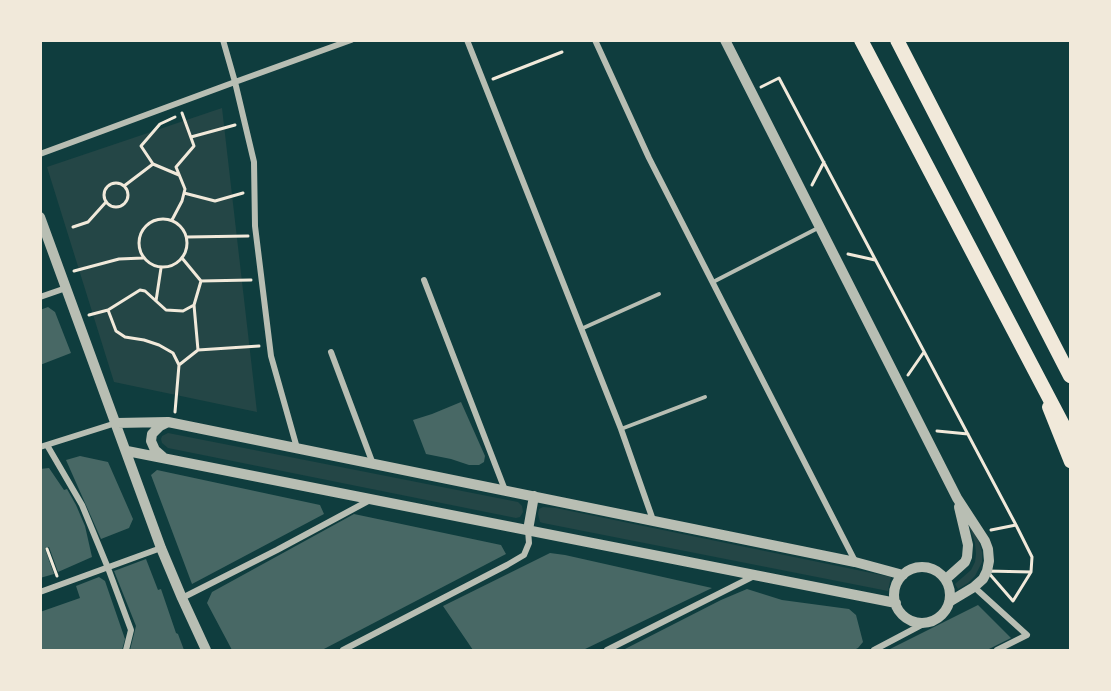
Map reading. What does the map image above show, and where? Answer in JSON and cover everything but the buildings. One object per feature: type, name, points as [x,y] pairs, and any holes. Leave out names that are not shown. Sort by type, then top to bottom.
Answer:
[{"type":"highway","points":[[861,40],[1071,438]]},
{"type":"highway","points":[[897,40],[1071,376]]},
{"type":"main road","points":[[1021,342],[1071,462]]},
{"type":"street","points":[[223,40],[254,162],[256,237],[271,357],[297,448]]},
{"type":"street","points":[[40,154],[351,40]]},
{"type":"street","points":[[466,40],[621,429],[653,520]]},
{"type":"street","points":[[595,40],[648,158],[855,562]]},
{"type":"street","points":[[725,40],[957,498],[988,549],[989,561],[983,579],[949,602]]},
{"type":"street","points":[[40,217],[161,548],[206,651]]},
{"type":"street","points":[[424,280],[505,490]]},
{"type":"street","points":[[40,297],[67,287]]},
{"type":"street","points":[[331,352],[373,464]]},
{"type":"street","points":[[126,651],[130,630],[108,568],[82,505],[44,446],[117,423],[171,423],[653,520],[855,562],[903,575]]},
{"type":"street","points":[[164,458],[155,450],[151,441],[152,434],[160,426],[171,423]]},
{"type":"street","points":[[127,451],[896,603]]},
{"type":"street","points":[[342,651],[524,555],[529,543],[528,530],[534,496]]},
{"type":"street","points":[[946,579],[965,562],[968,551],[957,498]]},
{"type":"street","points":[[182,598],[371,499]]},
{"type":"street","points":[[40,592],[161,548]]},
{"type":"street","points":[[874,651],[943,614],[951,597],[950,588],[940,573],[923,566],[914,568],[899,579],[894,597],[902,614],[909,620],[927,622]]},
{"type":"street","points":[[607,651],[756,574]]},
{"type":"street","points":[[974,587],[1027,635],[997,651]]},
{"type":"lane","points":[[712,282],[820,227]]},
{"type":"lane","points":[[580,328],[659,294]]},
{"type":"lane","points":[[621,429],[705,397]]},
{"type":"path","points":[[483,83],[562,52]]},
{"type":"path","points":[[752,93],[779,78],[1032,557],[1031,572],[1013,601],[987,571]]},
{"type":"path","points":[[172,220],[185,189],[176,167],[194,146],[179,103]]},
{"type":"path","points":[[179,175],[153,164],[141,146],[160,123],[183,114]]},
{"type":"path","points":[[191,137],[244,122]]},
{"type":"path","points":[[805,198],[824,162]]},
{"type":"path","points":[[124,186],[153,164]]},
{"type":"path","points":[[111,183],[124,186],[128,193],[126,201],[120,206],[113,206],[106,202],[103,195],[105,188],[111,183]]},
{"type":"path","points":[[184,194],[215,201],[254,191]]},
{"type":"path","points":[[72,228],[88,222],[106,202]]},
{"type":"path","points":[[160,219],[172,220],[181,227],[187,237],[187,248],[182,258],[173,266],[161,268],[151,265],[143,258],[138,246],[140,233],[148,224],[160,219]]},
{"type":"path","points":[[187,237],[256,237]]},
{"type":"path","points":[[831,250],[875,260]]},
{"type":"path","points":[[62,274],[119,259],[143,258]]},
{"type":"path","points":[[182,258],[201,281]]},
{"type":"path","points":[[156,301],[161,268]]},
{"type":"path","points":[[201,281],[261,280]]},
{"type":"path","points":[[198,350],[194,305],[201,281]]},
{"type":"path","points":[[78,318],[108,310],[140,290],[145,291],[166,310],[183,311],[194,305]]},
{"type":"path","points":[[108,310],[116,331],[125,337],[144,340],[173,352],[179,365],[171,423]]},
{"type":"path","points":[[179,365],[198,350],[269,345]]},
{"type":"path","points":[[900,386],[924,352]]},
{"type":"path","points":[[922,429],[968,434]]},
{"type":"path","points":[[979,532],[1016,525]]},
{"type":"path","points":[[47,549],[60,585]]},
{"type":"path","points":[[987,571],[1031,572]]},
{"type":"shaded area","points":[[222,108],[257,412],[114,382],[47,167]]},
{"type":"shaded area","points":[[168,433],[518,502],[523,512],[520,517],[516,518],[168,448],[161,439]]},
{"type":"shaded area","points":[[543,507],[891,577],[888,591],[543,523],[540,522],[538,514],[539,509]]},
{"type":"shaded area","points":[[967,520],[979,542],[982,562],[975,576],[958,589],[955,584],[971,570],[975,562],[975,543]]}]
